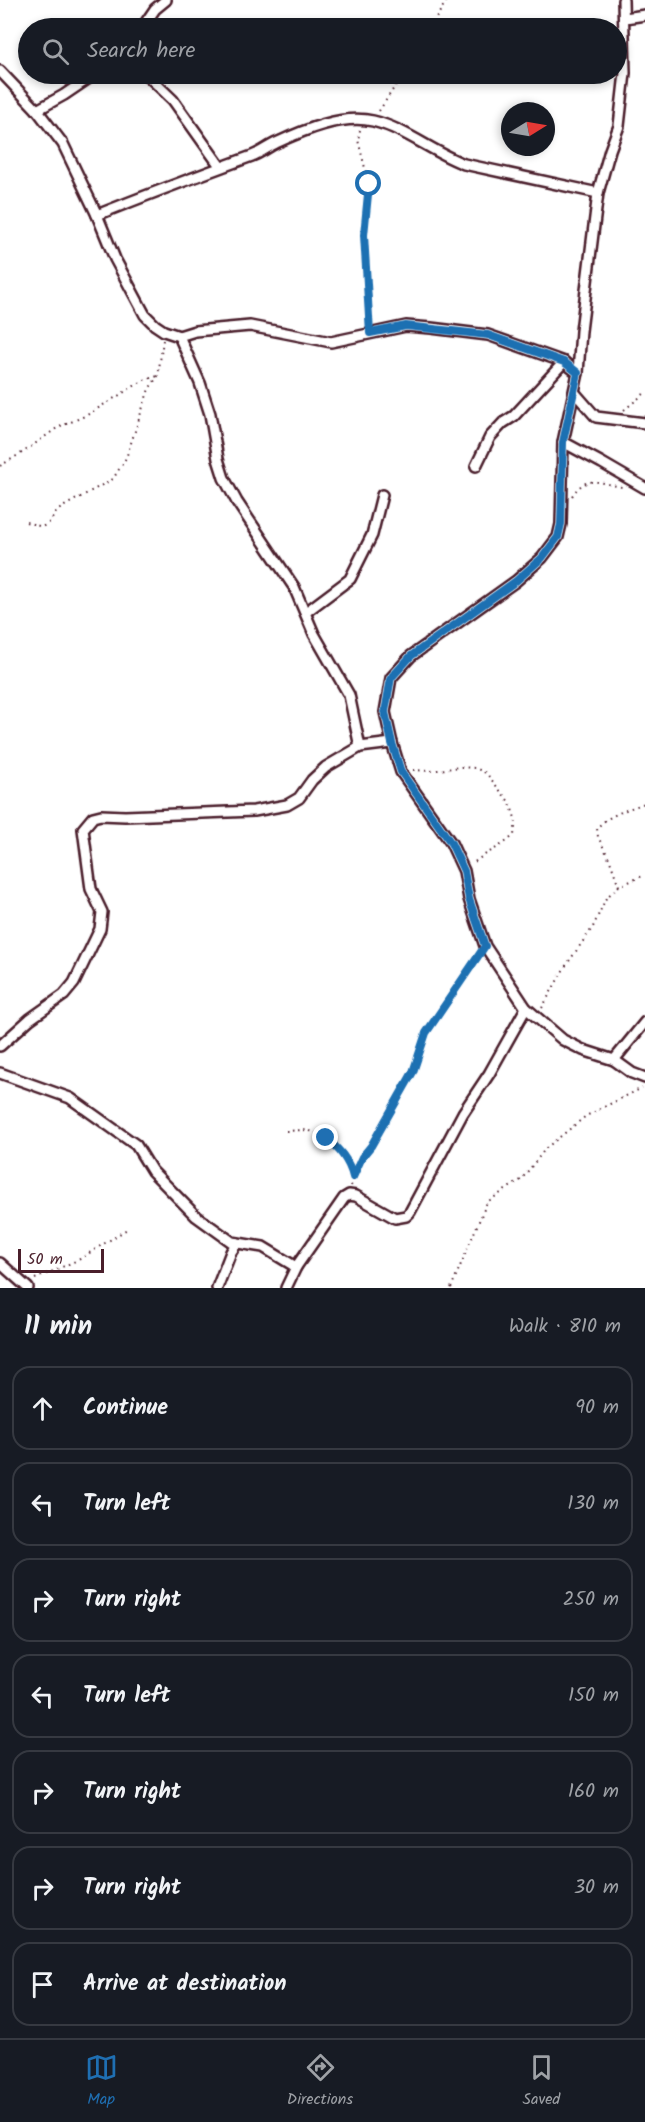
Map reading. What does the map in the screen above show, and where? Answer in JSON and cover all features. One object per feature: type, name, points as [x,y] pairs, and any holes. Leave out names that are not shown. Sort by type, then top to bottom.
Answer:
[{"type":"street","points":[[149,18],[166,0]]},
{"type":"street","points":[[623,0],[625,18],[645,15]]},
{"type":"street","points":[[0,71],[37,110],[63,144],[115,259],[145,315],[154,325],[165,331],[179,336],[195,331],[250,326],[331,342],[406,326],[488,335],[564,362],[578,373]]},
{"type":"street","points":[[37,110],[80,84]]},
{"type":"street","points":[[156,84],[173,100],[220,166]]},
{"type":"street","points":[[624,84],[619,126],[598,193],[578,373],[563,442],[561,524],[558,537],[542,558],[516,581],[411,656],[391,678],[385,712],[401,772],[451,843],[464,871],[469,899],[485,946],[526,1008],[563,1040],[583,1050],[614,1060],[645,1078]]},
{"type":"street","points":[[97,215],[220,166],[254,155],[277,142],[337,120],[373,121],[398,129],[464,164],[598,193]]},
{"type":"street","points":[[179,336],[200,382],[210,414],[218,459],[224,478],[237,502],[294,587],[314,633],[349,695],[360,747]]},
{"type":"street","points":[[476,466],[490,437],[503,423],[514,416],[564,362]]},
{"type":"street","points":[[574,393],[596,417],[645,423]]},
{"type":"street","points":[[563,442],[645,488]]},
{"type":"street","points":[[306,612],[315,603],[329,596],[350,579],[372,535],[382,495]]},
{"type":"street","points":[[0,1046],[30,1019],[64,995],[74,983],[100,929],[102,912],[91,889],[83,829],[93,817],[101,814],[125,816],[254,811],[287,805],[299,798],[312,780],[326,767],[360,747],[392,743]]},
{"type":"street","points":[[285,1288],[344,1198],[349,1195],[356,1196],[395,1218],[406,1216],[410,1212],[463,1113],[489,1074],[526,1008]]},
{"type":"street","points":[[614,1060],[645,1022]]},
{"type":"street","points":[[0,1072],[70,1098],[136,1145],[152,1171],[196,1216],[232,1242],[263,1247],[296,1268]]},
{"type":"street","points":[[217,1288],[231,1252],[237,1243]]},
{"type":"street","points":[[0,1263],[26,1286]]},
{"type":"path","points":[[436,18],[447,0]]},
{"type":"path","points":[[373,121],[397,84]]},
{"type":"path","points":[[362,120],[358,140],[369,184],[364,235],[370,333]]},
{"type":"path","points":[[26,522],[42,527],[50,522],[57,511],[113,479],[126,458],[149,389],[158,376],[165,331]]},
{"type":"path","points":[[0,466],[57,429],[87,415],[144,380],[158,376]]},
{"type":"path","points":[[612,419],[645,393]]},
{"type":"path","points":[[570,500],[579,486],[587,481],[622,487]]},
{"type":"path","points":[[401,772],[417,769],[430,771],[461,767],[475,768],[486,773],[510,803],[516,820],[514,835],[506,842],[486,852],[464,871]]},
{"type":"path","points":[[619,886],[609,858],[598,837],[597,828],[626,809],[645,803]]},
{"type":"path","points":[[537,1019],[565,968],[593,927],[606,898],[619,886],[645,875]]},
{"type":"path","points":[[349,1195],[353,1177],[362,1157],[371,1146],[413,1072],[426,1033],[485,946]]},
{"type":"path","points":[[452,1288],[488,1202],[521,1180],[546,1148],[586,1116],[645,1086]]},
{"type":"path","points":[[286,1131],[309,1131],[326,1138],[340,1150],[350,1166],[353,1177]]},
{"type":"path","points":[[26,1286],[80,1259],[127,1229]]},
{"type":"route","points":[[326,1138],[340,1150],[350,1166],[353,1177],[362,1157],[371,1146],[413,1072],[426,1033],[485,946],[469,899],[464,871],[451,843],[401,772],[385,712],[391,678],[411,656],[516,581],[542,558],[558,537],[561,524],[563,442],[578,373],[564,362],[488,335],[406,326],[370,333],[364,235],[369,184]]}]
